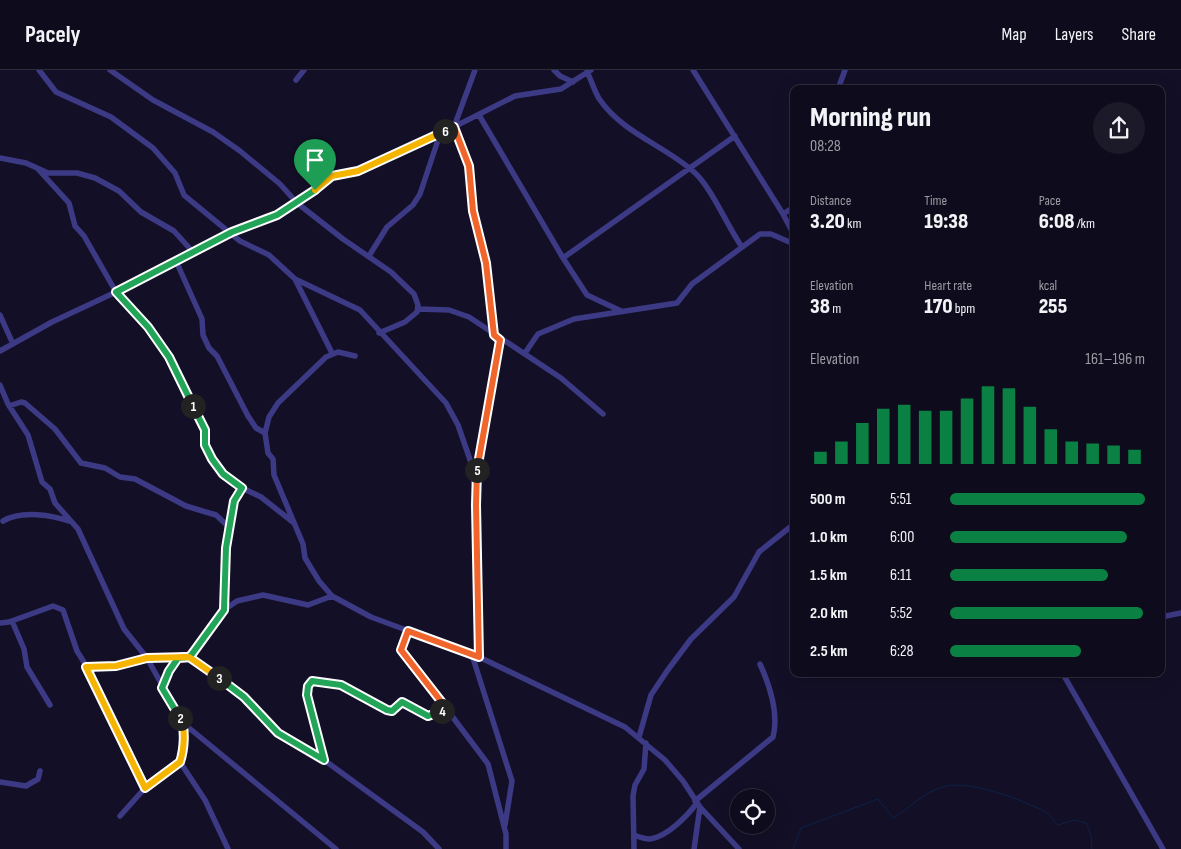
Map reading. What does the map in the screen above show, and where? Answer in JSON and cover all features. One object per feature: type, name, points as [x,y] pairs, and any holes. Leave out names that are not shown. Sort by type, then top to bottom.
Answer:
[{"type":"street","points":[[39,70],[56,92],[111,117],[153,148],[177,176],[184,195],[232,232],[240,241],[276,260],[295,279],[332,353]]},
{"type":"street","points":[[110,70],[153,100],[225,140],[280,184],[297,203],[391,272],[410,289],[417,300],[418,309],[414,316],[379,333]]},
{"type":"street","points":[[296,80],[304,70]]},
{"type":"street","points":[[474,70],[454,127],[469,166],[473,211],[486,263],[494,335]]},
{"type":"street","points":[[554,70],[573,82]]},
{"type":"street","points":[[693,70],[790,227]]},
{"type":"street","points":[[839,85],[845,70]]},
{"type":"street","points":[[0,351],[52,322],[116,292],[192,251],[232,232],[277,215],[297,203],[332,176],[358,171],[440,134],[514,96],[555,91],[573,82],[588,71],[599,98],[612,114],[641,136],[674,155],[690,169],[705,187],[742,247]]},
{"type":"street","points":[[479,115],[586,295],[621,311]]},
{"type":"street","points":[[369,256],[387,227],[413,205],[420,194],[440,134]]},
{"type":"street","points":[[563,258],[735,136]]},
{"type":"street","points":[[0,158],[26,163],[48,173],[86,174],[119,191],[141,212],[174,231],[192,251]]},
{"type":"street","points":[[38,170],[69,203],[75,226],[84,236],[116,292],[148,327],[169,357],[205,430],[205,445],[216,466],[242,488],[261,497],[294,523]]},
{"type":"street","points":[[783,214],[790,210]]},
{"type":"street","points":[[525,353],[537,335],[547,329],[574,319],[612,315],[621,311],[677,302],[692,284],[764,233],[790,243]]},
{"type":"street","points":[[176,261],[202,319],[203,335],[209,348],[218,356],[252,422],[264,433]]},
{"type":"street","points":[[295,279],[360,310],[379,333],[446,403],[458,425],[476,477]]},
{"type":"street","points":[[418,309],[449,310],[469,317],[500,340],[525,353],[560,378],[603,414]]},
{"type":"street","points":[[0,315],[13,344]]},
{"type":"street","points":[[479,657],[476,477],[500,340]]},
{"type":"street","points":[[355,356],[345,353],[332,353],[278,403],[269,417],[264,433],[268,453],[273,459],[274,475],[294,523],[308,564],[332,596],[371,617],[479,657],[606,716],[639,737],[674,770],[697,804],[739,849]]},
{"type":"street","points":[[0,385],[9,406],[28,435],[42,482],[50,489],[55,503],[81,534],[124,629],[147,658],[183,724],[336,849]]},
{"type":"street","points":[[9,406],[20,402],[25,403],[54,429],[81,463],[105,468],[120,477],[144,482],[186,506],[216,515],[230,528]]},
{"type":"street","points":[[224,610],[226,548],[235,498],[242,488]]},
{"type":"street","points":[[3,521],[28,515],[72,523]]},
{"type":"street","points":[[639,737],[652,695],[667,671],[691,639],[734,597],[759,552],[790,527]]},
{"type":"street","points":[[189,657],[224,610],[237,601],[251,596],[275,596],[308,605],[332,596]]},
{"type":"street","points":[[0,623],[12,621],[41,609],[59,607],[65,614],[77,651],[145,788]]},
{"type":"street","points":[[1165,616],[1181,613]]},
{"type":"street","points":[[12,621],[24,649],[27,667],[50,705]]},
{"type":"street","points":[[408,631],[401,652],[410,659],[488,764],[505,827]]},
{"type":"street","points":[[472,655],[512,781],[505,827],[506,849]]},
{"type":"street","points":[[86,667],[116,666],[147,658],[189,657],[244,697],[278,733],[324,760],[423,832],[439,849]]},
{"type":"street","points":[[162,688],[169,671],[178,658]]},
{"type":"street","points":[[634,835],[648,839],[657,837],[685,816],[772,737],[774,728],[770,694],[760,664]]},
{"type":"street","points":[[1065,677],[1163,849]]},
{"type":"street","points":[[324,760],[307,695],[308,686],[312,681],[341,685],[387,710],[392,711],[402,702],[428,716],[447,709]]},
{"type":"street","points":[[183,724],[180,762],[205,800],[228,849]]},
{"type":"street","points":[[634,849],[633,796],[635,785],[644,769],[646,743]]},
{"type":"street","points":[[120,816],[145,788],[180,762]]},
{"type":"street","points":[[0,782],[26,786],[38,779],[40,772]]},
{"type":"street","points":[[694,849],[693,845],[698,829],[697,804]]},
{"type":"waterway","points":[[793,849],[801,828],[878,799],[893,818],[929,793],[942,787],[953,785],[980,788],[1023,801],[1047,813],[1058,825],[1074,820],[1086,823],[1091,835],[1092,849]]},
{"type":"route","points":[[315,190],[277,215],[232,232],[192,251],[116,292],[130,309],[140,317],[169,357],[177,377],[205,430],[205,445],[216,466],[223,474],[242,488],[234,501],[226,548],[224,610],[192,654],[189,657],[178,658],[169,671],[162,688],[183,724],[182,757],[176,766],[145,788],[86,667],[130,664],[147,658],[189,657],[244,697],[278,733],[324,760],[307,695],[308,686],[312,681],[337,684],[349,688],[387,710],[392,711],[402,702],[424,715],[431,716],[447,709],[410,659],[401,652],[408,631],[479,657],[476,477],[480,444],[499,358],[500,340],[494,335],[488,300],[486,263],[473,211],[469,166],[454,127],[358,171],[332,176],[315,190]]}]
